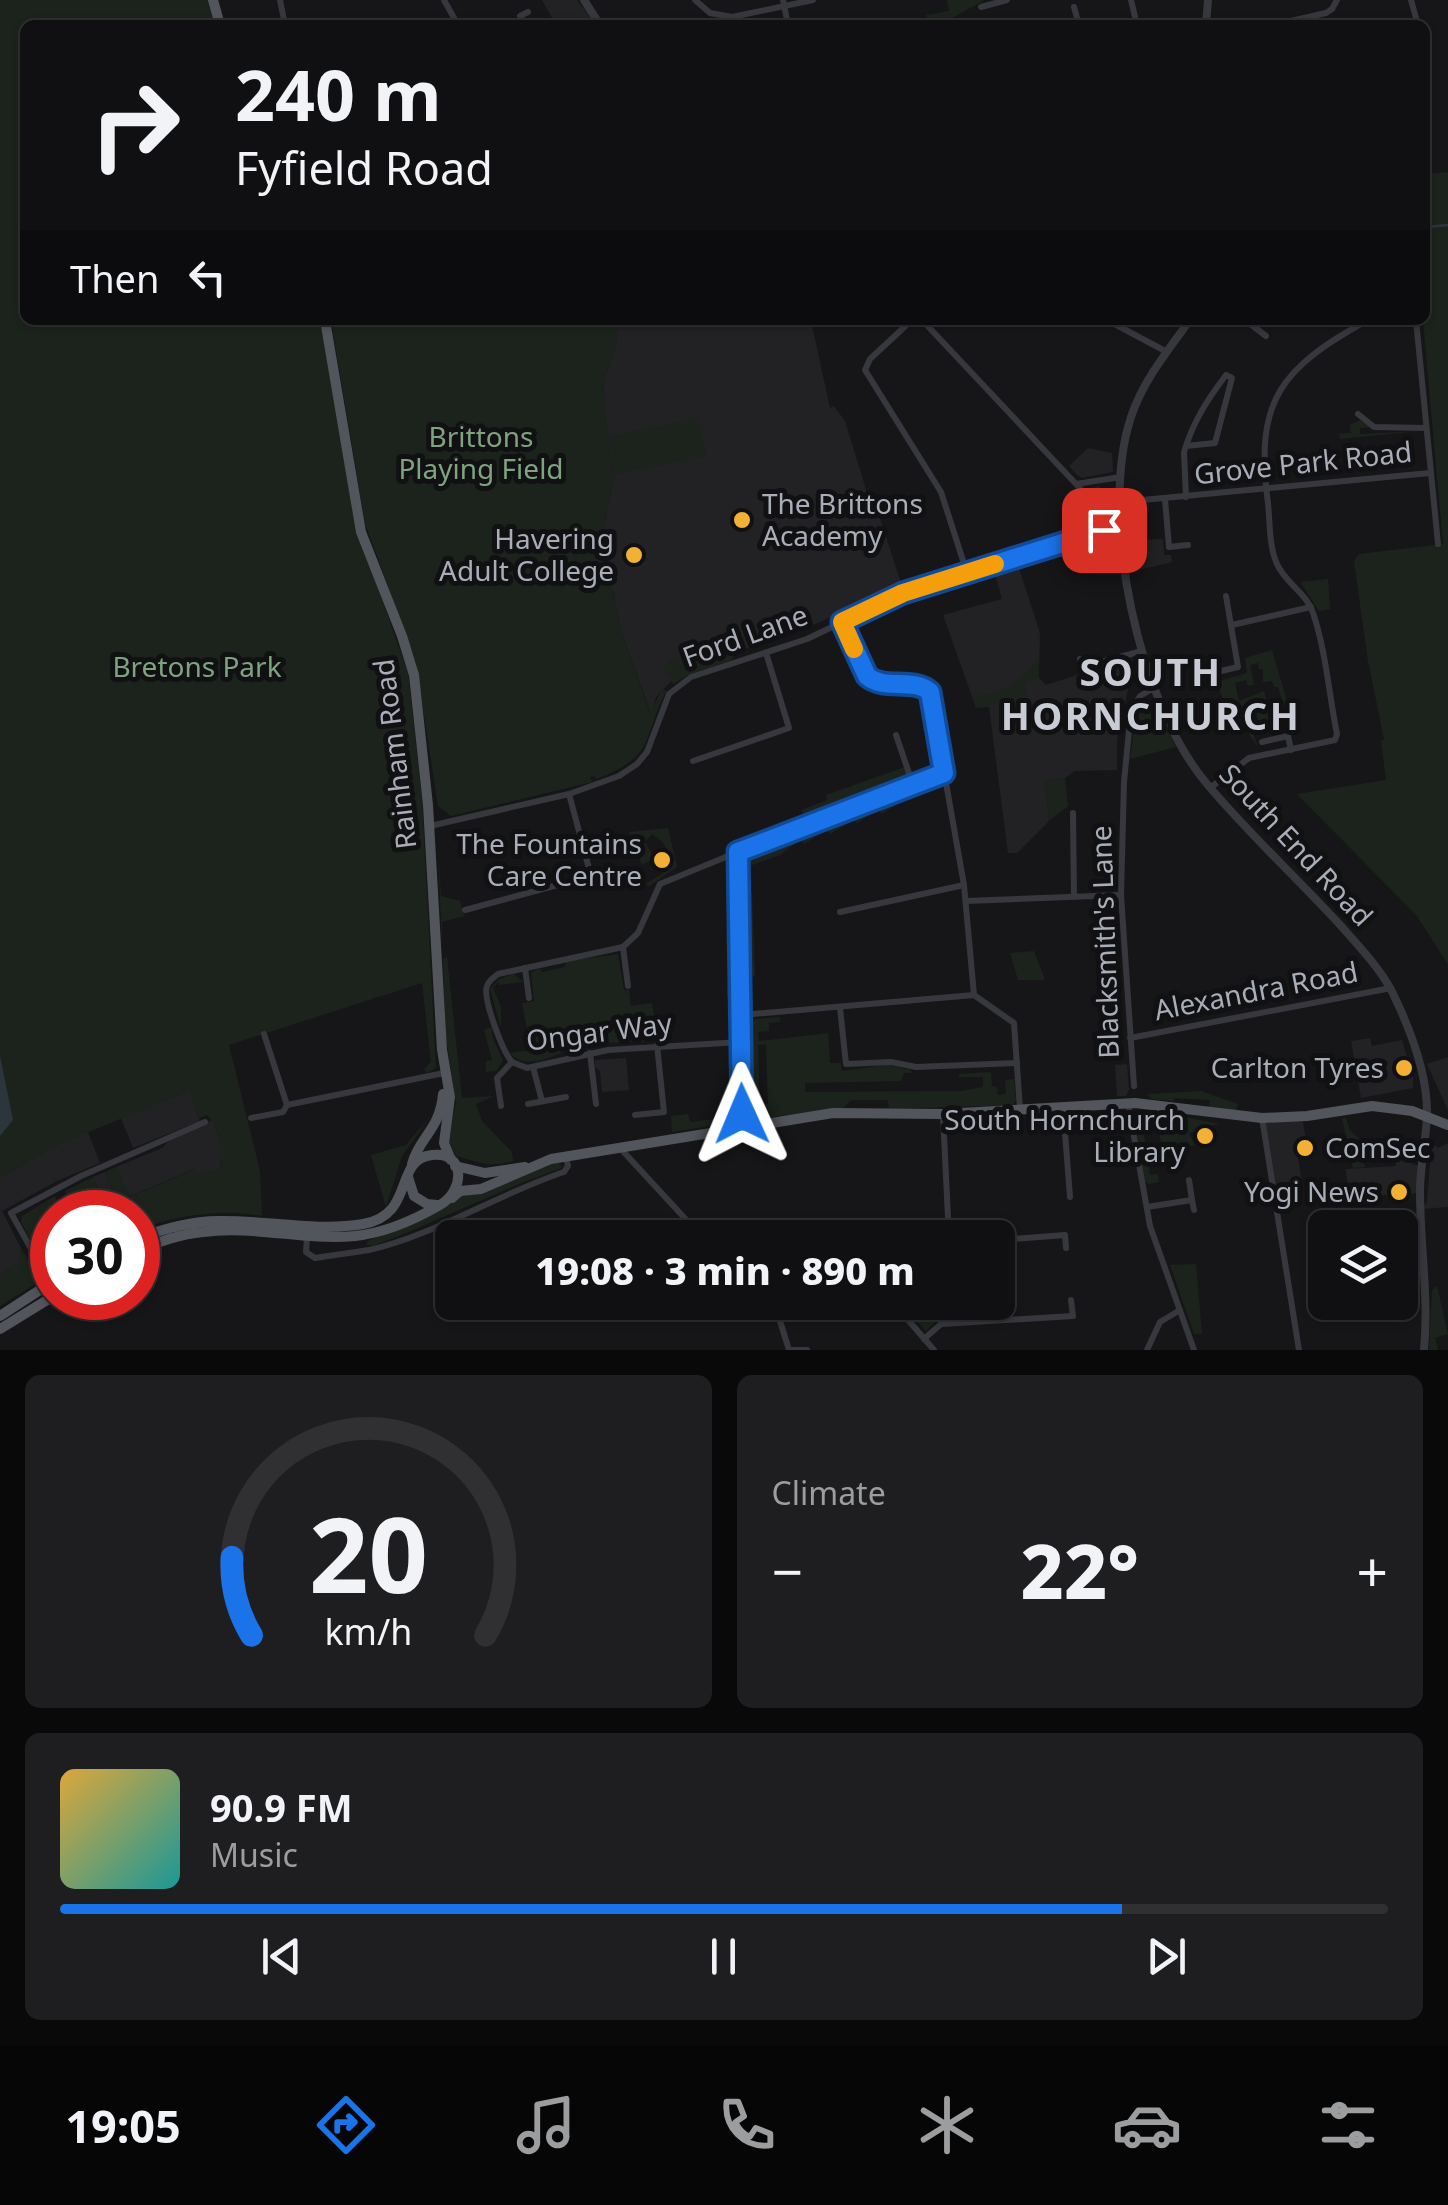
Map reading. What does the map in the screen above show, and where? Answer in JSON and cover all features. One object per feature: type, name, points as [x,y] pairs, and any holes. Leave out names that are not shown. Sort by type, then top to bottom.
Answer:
[{"type":"main road","name":"Rainham Road","points":[[326,325],[361,532],[414,674],[428,826],[444,1098],[437,1122],[412,1164]]},
{"type":"main road","name":"Rainham Road","points":[[444,1073],[450,1097],[444,1142],[453,1163]]},
{"type":"main road","points":[[160,1232],[206,1221],[307,1236],[373,1232],[407,1222],[460,1192],[481,1189],[566,1157],[833,1113],[943,1114],[1128,1103],[1262,1118],[1372,1106],[1406,1110],[1448,1125]]},
{"type":"main road","points":[[160,1244],[202,1232],[245,1227],[339,1227],[381,1220],[394,1209],[412,1164],[432,1155],[485,1173],[536,1166]]},
{"type":"main road","points":[[408,1177],[409,1188],[419,1201],[435,1206],[447,1201],[458,1183],[453,1163]]},
{"type":"main road","points":[[0,1316],[30,1298]]},
{"type":"main road","points":[[0,1329],[30,1311]]},
{"type":"street","points":[[695,0],[710,14],[732,17],[784,3],[813,0]]},
{"type":"street","points":[[981,7],[1007,0]]},
{"type":"street","points":[[1293,20],[1326,12],[1336,0]]},
{"type":"street","points":[[1074,8],[1078,20]]},
{"type":"street","points":[[522,20],[520,16],[528,12]]},
{"type":"street","points":[[907,325],[870,359],[865,370],[941,492],[967,572]]},
{"type":"street","points":[[927,325],[1095,505]]},
{"type":"street","points":[[1116,325],[1167,352]]},
{"type":"street","name":"South End Road","points":[[1186,325],[1131,418],[1122,477],[1120,529],[1142,651],[1154,688],[1190,760],[1210,788],[1340,925],[1391,988],[1420,1068],[1427,1118],[1420,1189],[1427,1311],[1424,1350]]},
{"type":"street","points":[[1252,325],[1266,336]]},
{"type":"street","points":[[1210,788],[1249,758],[1328,743],[1336,734],[1311,607],[1276,563],[1266,489],[1266,432],[1284,383],[1321,346],[1359,325]]},
{"type":"street","points":[[1416,325],[1438,544]]},
{"type":"street","points":[[1186,446],[1216,443],[1232,378],[1226,375],[1193,422],[1186,446],[1186,497]]},
{"type":"street","points":[[1358,414],[1374,427],[1426,428]]},
{"type":"street","name":"Grove Park Road","points":[[1121,502],[1430,473]]},
{"type":"street","points":[[1076,484],[1122,477]]},
{"type":"street","points":[[1165,499],[1169,547],[1188,546]]},
{"type":"street","name":"Ford Lane","points":[[428,826],[569,794],[637,764],[654,740],[664,703],[682,682],[766,653],[903,593],[1091,533],[1120,529]]},
{"type":"street","points":[[1218,672],[1238,667],[1226,596]]},
{"type":"street","points":[[1232,625],[1311,607]]},
{"type":"street","points":[[842,622],[873,682],[923,686],[930,692],[964,885],[974,995]]},
{"type":"street","points":[[1080,660],[1082,667],[1142,651]]},
{"type":"street","points":[[694,760],[789,728],[766,653]]},
{"type":"street","name":"Blacksmith's Lane","points":[[1134,1086],[1121,894],[1129,721],[1135,701],[1154,688]]},
{"type":"street","points":[[1286,726],[1291,750]]},
{"type":"street","points":[[896,735],[913,785]]},
{"type":"street","points":[[1262,742],[1288,736]]},
{"type":"street","points":[[512,1062],[504,1051],[486,988],[498,974],[624,947],[638,933],[660,884],[944,773]]},
{"type":"street","points":[[464,910],[591,876],[569,794]]},
{"type":"street","points":[[1073,813],[1074,896]]},
{"type":"street","points":[[738,852],[742,1127]]},
{"type":"street","points":[[840,912],[964,885]]},
{"type":"street","points":[[966,901],[1121,894]]},
{"type":"street","points":[[624,947],[628,986]]},
{"type":"street","points":[[524,968],[529,998]]},
{"type":"street","name":"Alexandra Road","points":[[1130,1038],[1391,988]]},
{"type":"street","points":[[741,1016],[974,995],[1014,1023],[1020,1110]]},
{"type":"street","points":[[840,1007],[846,1064],[891,1062],[916,1067],[1017,1063]]},
{"type":"street","points":[[251,1118],[283,1112],[287,1105],[264,1034]]},
{"type":"street","name":"Ongar Way","points":[[500,1106],[497,1078],[512,1062],[534,1067],[590,1052],[742,1042]]},
{"type":"street","points":[[635,1115],[664,1112],[657,1046]]},
{"type":"street","points":[[590,1052],[596,1104]]},
{"type":"street","points":[[534,1067],[542,1101]]},
{"type":"street","points":[[287,1105],[444,1073]]},
{"type":"street","points":[[528,1104],[566,1097]]},
{"type":"street","points":[[1128,1103],[1150,1226],[1194,1350]]},
{"type":"street","points":[[1063,1107],[1070,1197]]},
{"type":"street","points":[[943,1114],[948,1220]]},
{"type":"street","points":[[1262,1118],[1299,1350]]},
{"type":"street","points":[[55,1190],[205,1122]]},
{"type":"street","points":[[620,1148],[687,1220]]},
{"type":"street","points":[[307,1236],[306,1252],[315,1258],[372,1249],[564,1172],[568,1166],[566,1157]]},
{"type":"street","points":[[1189,1180],[1194,1210]]},
{"type":"street","points":[[1147,1208],[1192,1200]]},
{"type":"street","points":[[30,1203],[11,1213],[30,1246]]},
{"type":"street","points":[[1015,1238],[1065,1234],[1066,1248]]},
{"type":"street","points":[[924,1338],[941,1324],[1073,1316],[1071,1300]]},
{"type":"street","points":[[1148,1350],[1160,1322],[1180,1310]]},
{"type":"street","points":[[779,1320],[790,1350],[807,1350]]},
{"type":"street","points":[[908,1320],[934,1350]]},
{"type":"shaded area","points":[[542,0],[577,0],[592,20],[553,20]]},
{"type":"shaded area","name":"The Brittons Academy","points":[[618,325],[812,325],[830,408],[834,406],[845,421],[872,509],[877,509],[902,586],[806,628],[681,671],[656,697],[651,714],[622,634],[601,538],[615,475],[603,383]]},
{"type":"shaded area","points":[[1088,448],[1112,453],[1113,472],[1082,478],[1077,475],[1069,466]]},
{"type":"shaded area","points":[[1131,529],[1138,540],[1163,539],[1164,555],[1171,555],[1172,562],[1135,571]]},
{"type":"shaded area","points":[[1017,562],[1040,633],[1039,678],[1046,685],[1132,657],[1132,671],[1117,740],[1117,770],[1075,771],[1065,778],[1045,781],[1049,821],[1017,853],[1008,853],[989,707],[976,708],[943,615],[1002,599],[994,571]]},
{"type":"shaded area","points":[[1370,1038],[1372,1046],[1402,1040],[1413,1088],[1361,1098],[1351,1041]]},
{"type":"shaded area","points":[[0,1056],[13,1120],[0,1136]]},
{"type":"shaded area","points":[[1448,1057],[1448,1110],[1427,1064]]},
{"type":"shaded area","points":[[626,1058],[629,1090],[602,1092],[595,1060]]},
{"type":"shaded area","points":[[1127,1064],[1129,1090],[1126,1096],[1117,1096],[1115,1065]]},
{"type":"shaded area","points":[[190,1090],[200,1121],[133,1148],[121,1118]]},
{"type":"shaded area","points":[[1302,1117],[1309,1156],[1298,1158],[1302,1182],[1272,1188],[1262,1118]]},
{"type":"shaded area","points":[[213,1120],[222,1145],[220,1169],[197,1175],[194,1169],[145,1190],[126,1190],[116,1167],[162,1148],[172,1138]]},
{"type":"shaded area","points":[[88,1132],[100,1163],[40,1190],[30,1190],[30,1196],[2,1211],[21,1248],[19,1263],[0,1274],[0,1177]]},
{"type":"shaded area","points":[[1448,1143],[1448,1207],[1421,1209],[1427,1202],[1431,1151],[1435,1145],[1438,1148]]},
{"type":"shaded area","points":[[1410,1156],[1413,1165],[1421,1165],[1420,1193],[1348,1197],[1346,1169],[1396,1166],[1395,1158]]},
{"type":"shaded area","points":[[105,1172],[113,1190],[99,1190],[93,1177]]},
{"type":"shaded area","points":[[1418,1243],[1422,1243],[1424,1266],[1418,1266]]},
{"type":"green space","name":"Bretons Park","points":[[0,0],[209,0],[214,20],[20,20],[20,325],[323,325],[354,520],[408,673],[422,799],[436,1068],[427,1073],[424,1069],[431,1062],[422,983],[229,1045],[260,1171],[262,1216],[199,1215],[160,1223],[160,1190],[146,1190],[195,1169],[197,1174],[220,1169],[218,1134],[207,1115],[199,1118],[190,1090],[60,1144],[0,1177]]},
{"type":"green space","points":[[947,0],[985,0],[948,20],[928,20],[926,15],[949,11]]},
{"type":"green space","points":[[1448,172],[1448,964],[1417,916],[1297,794],[1386,780],[1381,741],[1384,739],[1354,561],[1359,554],[1443,544],[1423,325],[1430,325],[1430,174]]},
{"type":"green space","name":"Brittons Playing Field","points":[[332,325],[618,325],[603,383],[615,475],[601,538],[622,634],[650,713],[663,687],[666,692],[638,754],[615,771],[596,779],[590,777],[592,782],[451,816],[438,806],[416,663],[365,523]]},
{"type":"green space","points":[[698,418],[707,456],[617,474],[609,436]]},
{"type":"green space","points":[[1360,420],[1371,427],[1360,428],[1360,434],[1420,431],[1340,439],[1339,434],[1351,433],[1350,425]]},
{"type":"green space","points":[[1099,485],[1112,510],[1110,521],[1102,524],[1094,514],[1104,504],[1088,491]]},
{"type":"green space","points":[[1328,579],[1330,609],[1319,611],[1300,582]]},
{"type":"green space","points":[[733,643],[732,660],[673,684],[663,668],[670,661]]},
{"type":"green space","points":[[1272,650],[1293,722],[1289,723],[1278,687],[1272,681],[1263,682],[1263,669],[1259,669],[1258,663],[1250,665],[1254,685],[1248,686],[1246,680],[1235,683],[1239,701],[1264,691],[1272,720],[1259,723],[1255,709],[1248,711],[1251,730],[1265,727],[1253,734],[1259,749],[1234,711],[1229,713],[1216,682],[1247,673],[1245,658]]},
{"type":"green space","points":[[1039,657],[1039,678],[1026,682],[1027,698],[976,708],[972,695],[1010,685]]},
{"type":"green space","points":[[1137,708],[1158,713],[1176,747],[1130,759]]},
{"type":"green space","points":[[905,767],[909,780],[806,819],[801,810],[827,800],[826,795]]},
{"type":"green space","points":[[1065,778],[1068,806],[1049,821],[1045,781]]},
{"type":"green space","points":[[908,792],[909,797],[882,814],[878,810],[830,834],[827,830],[804,844],[801,839],[780,855],[744,868],[748,854]]},
{"type":"green space","points":[[668,828],[677,867],[649,886],[646,884],[671,868],[669,863],[673,860],[662,841],[652,834],[645,842],[654,858],[642,865],[629,832]]},
{"type":"green space","points":[[438,847],[441,896],[460,901],[464,916],[442,922],[442,947]]},
{"type":"green space","points":[[745,892],[752,892],[755,976],[746,977]]},
{"type":"green space","points":[[733,916],[734,998],[727,997]]},
{"type":"green space","points":[[1034,951],[1045,980],[1018,980],[1010,953]]},
{"type":"green space","points":[[618,954],[631,1006],[652,1003],[654,1016],[644,1018],[647,1041],[606,1043],[585,1049],[583,1045],[527,1062],[510,1053],[531,1050],[522,1003],[534,1001],[531,973],[539,968],[542,972],[565,967],[567,961]]},
{"type":"green space","points":[[447,957],[462,1098],[495,1096],[476,1104],[482,1121],[512,1152],[513,1161],[491,1164],[456,1156],[448,1139],[456,1102],[446,1038],[443,959]]},
{"type":"green space","points":[[514,974],[523,982],[498,982],[493,988],[501,1007],[501,1028],[490,989],[499,979]]},
{"type":"green space","points":[[780,1017],[780,1022],[769,1023],[769,1031],[758,1032],[759,1041],[828,1033],[830,1063],[841,1063],[842,1071],[887,1065],[911,1070],[904,1073],[901,1081],[805,1083],[805,1092],[961,1091],[983,1087],[983,1077],[959,1074],[991,1072],[992,1086],[997,1087],[998,1095],[1006,1094],[1005,1080],[1014,1079],[1016,1101],[1012,1105],[889,1109],[888,1100],[851,1100],[843,1108],[751,1120],[745,1111],[751,1077],[747,1028],[756,1019]],"holes":[[[766,1044],[768,1104],[760,1105],[758,1045]]]},
{"type":"green space","points":[[492,1027],[503,1061],[496,1071],[486,1072],[486,1061],[492,1060],[484,1030]]},
{"type":"green space","points":[[1201,1091],[1238,1104],[1236,1111],[1209,1107],[1210,1100],[1152,1099],[1147,1094]]},
{"type":"green space","points":[[737,1106],[736,1122],[672,1132],[671,1116],[688,1114],[690,1122],[721,1118]]},
{"type":"green space","points":[[1154,1111],[1220,1124],[1189,1133],[1195,1145],[1163,1153],[1157,1121],[1142,1122],[1150,1175],[1158,1174],[1159,1182],[1149,1184],[1145,1181],[1135,1118],[1138,1113]]},
{"type":"green space","points":[[433,1113],[402,1156],[386,1207],[371,1155],[406,1145]]},
{"type":"green space","points":[[1342,1118],[1346,1118],[1350,1131],[1359,1138],[1365,1167],[1353,1168]]},
{"type":"green space","points":[[558,1162],[562,1167],[398,1236],[366,1245],[430,1215],[461,1194],[489,1190]]},
{"type":"green space","name":"Bretons Park","points":[[116,1167],[127,1190],[113,1190],[105,1172]]},
{"type":"green space","name":"Bretons Park","points":[[93,1177],[99,1190],[67,1190]]},
{"type":"green space","points":[[30,1211],[30,1238],[21,1222],[22,1216]]},
{"type":"green space","points":[[21,1248],[30,1264],[30,1287],[0,1306],[0,1274],[18,1263]]},
{"type":"green space","points":[[1196,1264],[1202,1334],[1194,1334],[1170,1265]]},
{"type":"green space","points":[[1437,1286],[1448,1334],[1435,1338],[1438,1350],[1429,1350],[1432,1290]]},
{"type":"green space","points":[[916,1320],[937,1320],[926,1331]]},
{"type":"waterway","points":[[1430,227],[1448,225]]},
{"type":"slow traffic","points":[[854,649],[842,622],[903,593],[995,564]]},
{"type":"place","name":"The Brittons Academy","points":[[742,520]]},
{"type":"place","name":"Havering Adult College","points":[[634,555]]},
{"type":"place","name":"The Fountains Care Centre","points":[[662,860]]},
{"type":"place","name":"Carlton Tyres","points":[[1404,1068]]},
{"type":"place","name":"South Hornchurch Library","points":[[1205,1136]]},
{"type":"place","name":"ComSec","points":[[1305,1148]]},
{"type":"place","name":"Yogi News","points":[[1399,1192]]},
{"type":"district","name":"SOUTH HORNCHURCH","points":[[1151,694]]},
{"type":"route","points":[[742,1114],[738,852],[944,773],[928,689],[873,682],[842,622],[903,593],[1104,530]]}]
